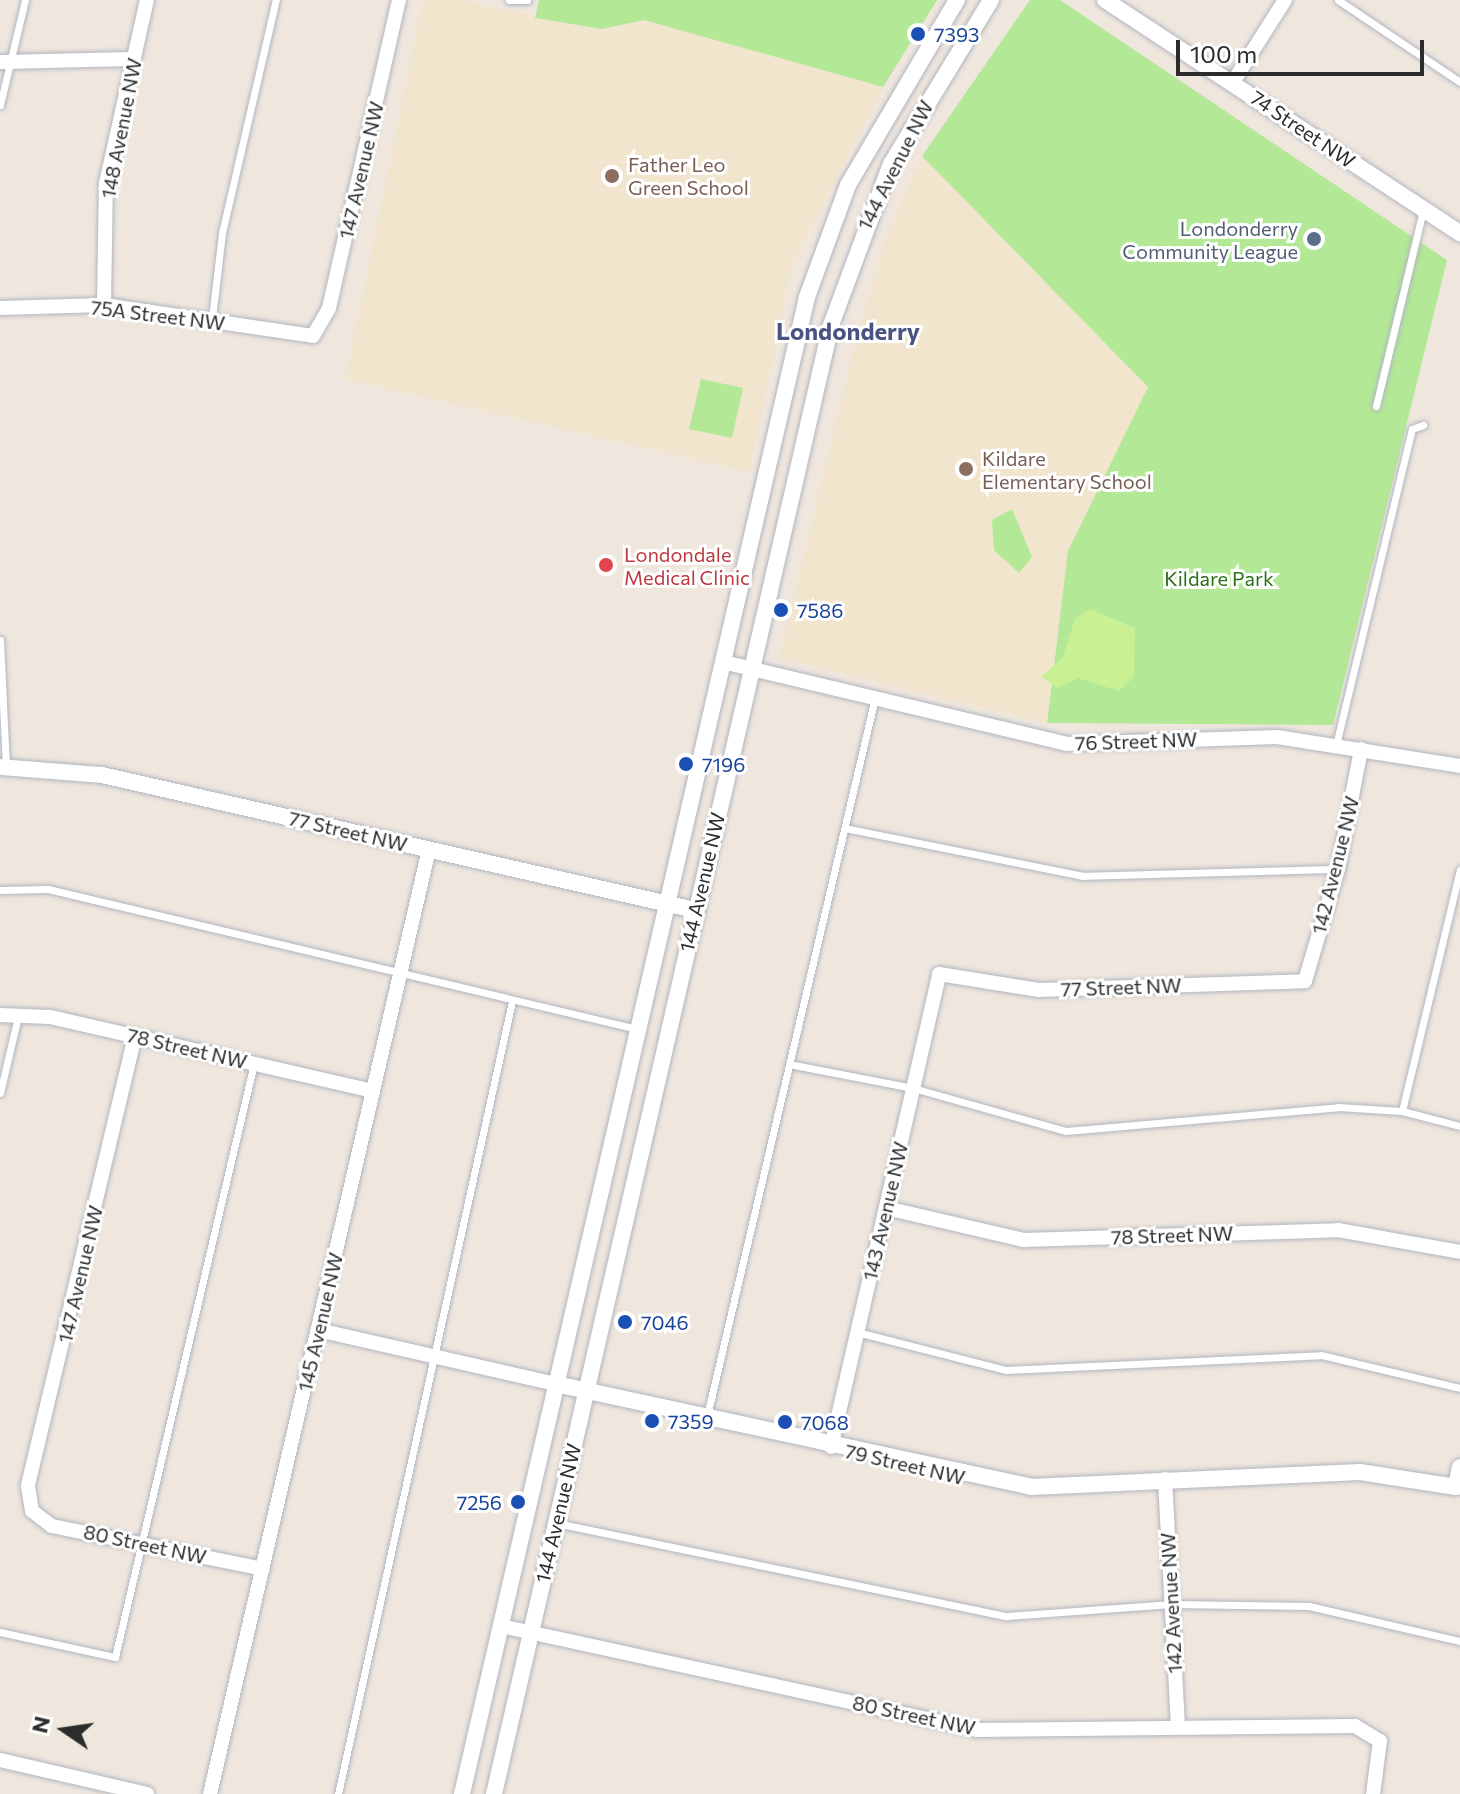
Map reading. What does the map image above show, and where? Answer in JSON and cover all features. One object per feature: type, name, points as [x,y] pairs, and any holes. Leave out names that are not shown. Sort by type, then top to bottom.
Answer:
[{"type":"street","name":"148 Avenue NW","points":[[104,305],[106,183],[147,0]]},
{"type":"street","name":"147 Avenue NW","points":[[313,336],[329,308],[399,0]]},
{"type":"street","name":"144 Avenue NW","points":[[462,1794],[666,903],[827,235],[879,124],[957,0]]},
{"type":"street","name":"144 Avenue NW","points":[[494,1794],[695,910],[858,238],[891,164],[991,0]]},
{"type":"street","name":"74 Street NW","points":[[1105,0],[1460,233]]},
{"type":"street","points":[[1233,82],[1285,0]]},
{"type":"street","points":[[5,62],[134,59]]},
{"type":"street","name":"75A Street NW","points":[[0,308],[104,305],[212,318],[313,336]]},
{"type":"street","name":"76 Street NW","points":[[723,662],[874,702],[1066,744],[1277,737],[1460,766]]},
{"type":"street","name":"142 Avenue NW","points":[[1305,981],[1338,869],[1361,749]]},
{"type":"street","name":"77 Street NW","points":[[3,766],[102,775],[695,910]]},
{"type":"street","name":"145 Avenue NW","points":[[210,1794],[429,849]]},
{"type":"street","name":"77 Street NW","points":[[939,974],[1039,990],[1305,981]]},
{"type":"street","name":"143 Avenue NW","points":[[831,1447],[939,974]]},
{"type":"street","name":"78 Street NW","points":[[0,1015],[135,1036],[372,1091]]},
{"type":"street","name":"147 Avenue NW","points":[[32,1511],[28,1486],[135,1036]]},
{"type":"street","name":"78 Street NW","points":[[886,1208],[1024,1240],[1338,1230],[1460,1252]]},
{"type":"street","name":"79 Street NW","points":[[318,1330],[831,1447],[1031,1487],[1360,1472],[1456,1487],[1460,1467]]},
{"type":"street","name":"142 Avenue NW","points":[[1165,1479],[1178,1727]]},
{"type":"street","name":"80 Street NW","points":[[32,1511],[52,1526],[263,1569]]},
{"type":"street","name":"80 Street NW","points":[[501,1626],[976,1730],[1355,1726],[1380,1741],[1373,1794]]},
{"type":"street","points":[[0,1760],[147,1794]]},
{"type":"lane","points":[[0,105],[5,62],[25,0]]},
{"type":"lane","points":[[212,318],[222,233],[276,0]]},
{"type":"lane","points":[[509,0],[527,0]]},
{"type":"lane","points":[[1338,0],[1460,82]]},
{"type":"lane","points":[[1376,406],[1423,210]]},
{"type":"lane","points":[[1336,745],[1412,429],[1423,425]]},
{"type":"lane","points":[[0,640],[3,766]]},
{"type":"lane","points":[[706,1419],[874,702]]},
{"type":"lane","points":[[845,828],[1082,876],[1338,869]]},
{"type":"lane","points":[[1402,1111],[1460,870]]},
{"type":"lane","points":[[0,890],[48,889],[637,1029]]},
{"type":"lane","points":[[338,1794],[512,1001]]},
{"type":"lane","points":[[0,1093],[18,1016]]},
{"type":"lane","points":[[0,1632],[115,1657],[254,1063]]},
{"type":"lane","points":[[789,1064],[913,1088],[1066,1131],[1338,1107],[1402,1111],[1460,1126]]},
{"type":"lane","points":[[857,1332],[1006,1370],[1321,1355],[1460,1388]]},
{"type":"lane","points":[[555,1523],[1007,1616],[1172,1604],[1309,1606],[1460,1641]]},
{"type":"shaded area","name":"Father Leo Green School","points":[[423,0],[458,0],[602,29],[644,20],[883,87],[792,265],[749,472],[345,379]]},
{"type":"shaded area","name":"Kildare Elementary School","points":[[922,156],[1148,387],[1068,551],[1047,723],[779,658],[857,334],[888,232]]},
{"type":"green space","points":[[539,0],[937,0],[883,87],[644,20],[602,29],[535,18]]},
{"type":"green space","name":"Kildare Park","points":[[1030,0],[1060,0],[1447,260],[1333,725],[1047,723],[1068,551],[1148,387],[922,156]]},
{"type":"green space","points":[[701,379],[743,388],[732,438],[689,429]]},
{"type":"green space","points":[[1012,509],[1032,557],[1019,573],[994,550],[992,520]]},
{"type":"green space","points":[[1090,609],[1135,628],[1134,677],[1119,691],[1078,678],[1058,688],[1041,677],[1063,657],[1075,619]]},
{"type":"place","name":"7393","points":[[918,34]]},
{"type":"place","name":"Father Leo Green School","points":[[612,176]]},
{"type":"place","name":"Londonderry Community League","points":[[1314,239]]},
{"type":"place","name":"Kildare Elementary School","points":[[966,469]]},
{"type":"place","name":"Londondale Medical Clinic","points":[[606,565]]},
{"type":"place","name":"7586","points":[[781,610]]},
{"type":"place","name":"7196","points":[[686,764]]},
{"type":"place","name":"7046","points":[[625,1322]]},
{"type":"place","name":"7359","points":[[652,1421]]},
{"type":"place","name":"7068","points":[[785,1422]]},
{"type":"place","name":"7256","points":[[518,1502]]},
{"type":"district","name":"Londonderry","points":[[848,331]]}]
